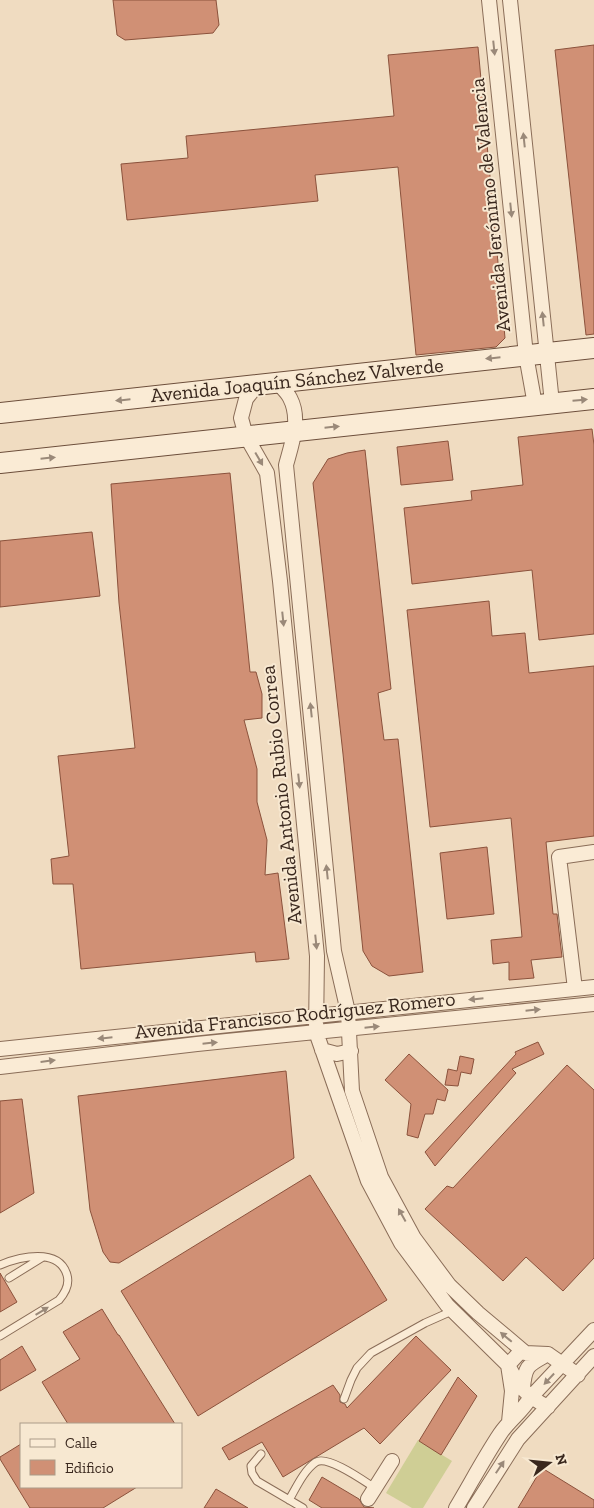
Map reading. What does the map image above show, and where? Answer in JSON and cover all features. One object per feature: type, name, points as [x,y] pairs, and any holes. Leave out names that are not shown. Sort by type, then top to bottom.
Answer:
[{"type":"main road","name":"Avenida Joaquín Sánchez Valverde","points":[[0,413],[594,348]]},
{"type":"main road","points":[[0,463],[594,399]]},
{"type":"street","name":"Avenida Jerónimo de Valencia","points":[[489,0],[526,355],[543,404]]},
{"type":"street","name":"Avenida Jerónimo de Valencia","points":[[510,0],[546,353],[543,404]]},
{"type":"street","name":"Avenida Antonio Rubio Correa","points":[[522,1350],[449,1285],[414,1238],[381,1177],[352,1091],[350,1029],[334,950],[286,465],[295,431],[294,413],[290,397],[267,383],[246,399],[241,418],[246,436],[267,473],[280,581],[315,936],[316,1032],[368,1181],[401,1243],[450,1308],[508,1365],[526,1398],[548,1407]]},
{"type":"street","points":[[575,989],[559,857],[594,852]]},
{"type":"street","name":"Avenida Francisco Rodríguez Romero","points":[[317,991],[331,986],[343,988]]},
{"type":"street","name":"Avenida Francisco Rodríguez Romero","points":[[0,1049],[594,987]]},
{"type":"street","name":"Avenida Francisco Rodríguez Romero","points":[[0,1067],[594,1004]]},
{"type":"street","name":"Avenida Francisco Rodríguez Romero","points":[[322,1050],[337,1054],[351,1051]]},
{"type":"street","points":[[354,1143],[368,1139]]},
{"type":"street","points":[[450,1308],[460,1296]]},
{"type":"street","points":[[456,1508],[500,1434],[526,1398],[594,1330]]},
{"type":"street","points":[[509,1422],[512,1391],[508,1365],[522,1350],[525,1353],[548,1354],[578,1375]]},
{"type":"street","points":[[526,1398],[524,1372],[529,1366],[548,1354]]},
{"type":"street","points":[[474,1508],[518,1439],[594,1356]]},
{"type":"street","points":[[371,1493],[392,1461]]},
{"type":"lane","points":[[0,1265],[25,1257],[43,1257],[57,1260],[64,1266],[68,1276],[68,1285],[59,1300],[0,1336]]},
{"type":"lane","points":[[9,1278],[43,1257]]},
{"type":"lane","points":[[344,1399],[357,1368],[371,1354],[450,1308]]},
{"type":"lane","points":[[261,1454],[250,1466],[257,1481],[303,1508]]},
{"type":"lane","points":[[289,1500],[304,1475],[315,1463],[321,1460],[338,1466],[371,1493]]},
{"type":"shaded area","points":[[418,1440],[452,1461],[423,1508],[412,1508],[386,1493]]},
{"type":"building","points":[[113,0],[216,0],[219,25],[213,33],[125,40],[117,35]]},
{"type":"building","points":[[594,45],[594,334],[586,335],[555,50]]},
{"type":"building","points":[[478,47],[505,338],[496,347],[416,355],[398,167],[315,175],[318,201],[127,220],[121,164],[188,158],[186,136],[394,116],[388,55]]},
{"type":"building","points":[[592,429],[594,445],[594,634],[539,640],[532,570],[412,584],[404,508],[472,500],[471,491],[523,485],[518,437]]},
{"type":"building","points":[[448,441],[453,480],[401,485],[397,447]]},
{"type":"building","points":[[365,450],[391,689],[378,693],[384,740],[398,739],[423,972],[389,976],[372,966],[363,951],[313,483],[328,459]]},
{"type":"building","points":[[230,473],[250,672],[256,672],[262,694],[262,718],[244,720],[257,769],[257,802],[267,840],[265,875],[278,873],[289,959],[256,962],[255,952],[81,969],[73,884],[53,884],[51,859],[69,856],[58,756],[135,748],[119,603],[111,484]]},
{"type":"building","points":[[92,532],[100,596],[0,607],[0,541]]},
{"type":"building","points":[[489,601],[492,636],[525,633],[529,673],[594,666],[594,836],[546,842],[553,914],[557,914],[562,957],[531,960],[534,978],[509,980],[509,962],[493,964],[491,940],[522,937],[511,818],[430,827],[407,610]]},
{"type":"building","points":[[487,847],[494,914],[447,919],[440,853]]},
{"type":"building","points":[[538,1042],[544,1054],[512,1069],[516,1073],[435,1166],[425,1152],[516,1054],[515,1052]]},
{"type":"building","points":[[409,1054],[448,1090],[445,1101],[437,1099],[433,1114],[425,1114],[418,1138],[407,1135],[411,1104],[385,1080]]},
{"type":"building","points":[[460,1056],[474,1059],[471,1074],[461,1072],[458,1086],[445,1085],[448,1069],[457,1071]]},
{"type":"building","points":[[567,1065],[594,1090],[594,1258],[563,1291],[526,1257],[503,1281],[425,1209],[447,1186],[453,1188]]},
{"type":"building","points":[[286,1071],[294,1158],[119,1263],[110,1262],[103,1252],[90,1210],[78,1096]]},
{"type":"building","points":[[22,1099],[34,1193],[0,1213],[0,1101]]},
{"type":"building","points":[[310,1175],[387,1300],[198,1416],[121,1291]]},
{"type":"building","points":[[0,1273],[17,1302],[0,1312]]},
{"type":"building","points":[[102,1309],[174,1423],[67,1423],[42,1382],[80,1359],[63,1332]]},
{"type":"building","points":[[416,1336],[451,1370],[380,1444],[364,1428],[283,1477],[262,1442],[229,1460],[222,1448],[333,1385],[340,1395],[340,1402],[345,1404],[347,1408]]},
{"type":"building","points":[[22,1346],[36,1370],[0,1391],[0,1360]]},
{"type":"building","points":[[458,1377],[477,1396],[441,1455],[419,1441]]},
{"type":"building","points":[[20,1445],[20,1488],[135,1488],[103,1508],[30,1508],[0,1457]]},
{"type":"building","points":[[542,1468],[594,1500],[594,1508],[518,1508]]},
{"type":"building","points":[[322,1477],[359,1499],[364,1507],[374,1508],[322,1508],[309,1500]]},
{"type":"building","points":[[216,1489],[248,1508],[204,1508]]}]
